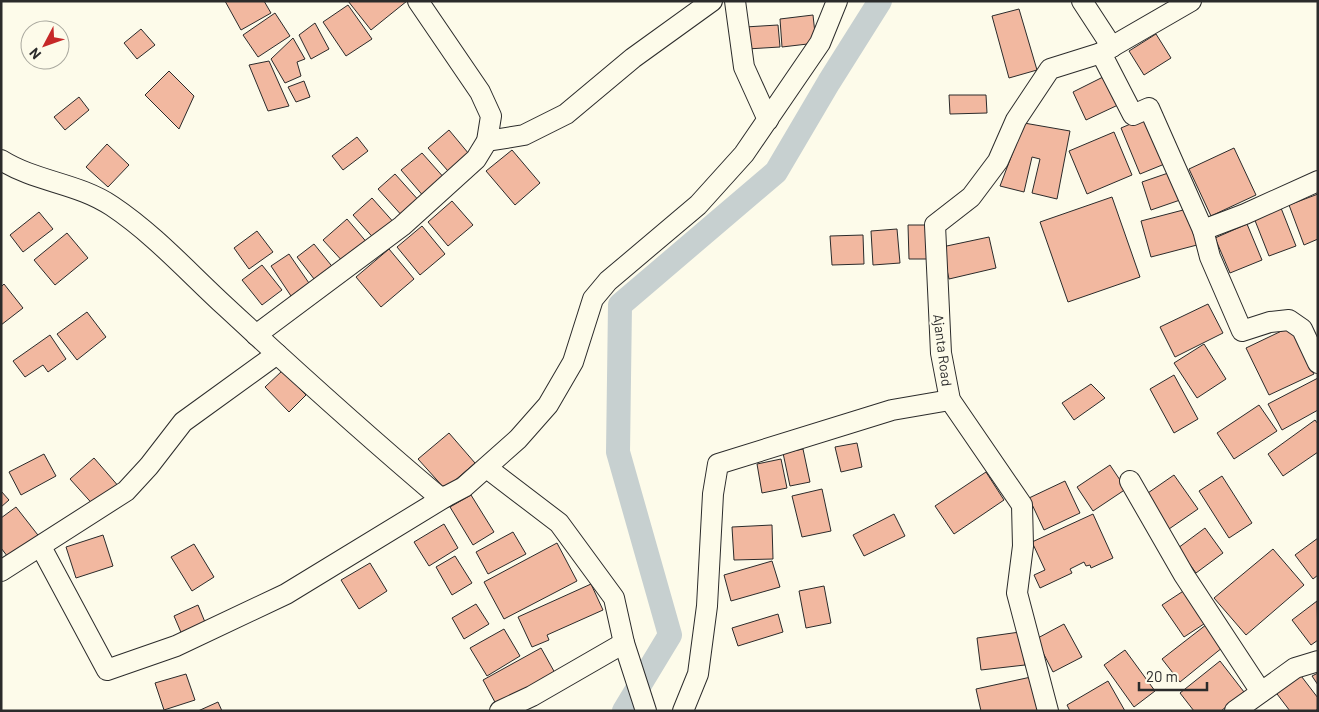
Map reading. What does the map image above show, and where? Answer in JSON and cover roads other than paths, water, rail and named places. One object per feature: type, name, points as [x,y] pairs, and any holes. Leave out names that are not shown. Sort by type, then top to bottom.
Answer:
[{"type":"street","points":[[256,335],[402,226],[476,159],[487,140],[491,116],[480,92],[418,1]]},
{"type":"street","points":[[487,140],[524,135],[566,114],[632,58],[712,1]]},
{"type":"street","points":[[735,1],[744,67],[768,120]]},
{"type":"street","points":[[41,547],[107,670],[176,646],[286,594],[445,497],[464,488],[518,439],[548,405],[565,379],[573,362],[587,312],[600,289],[698,205],[744,154],[820,43],[837,1]]},
{"type":"street","points":[[1082,1],[1107,50],[1133,115],[1149,108],[1203,230],[1210,257],[1242,331],[1270,322],[1289,320],[1302,329],[1318,363]]},
{"type":"street","name":"Ajanta Road","points":[[1048,711],[1017,593],[1023,546],[1022,505],[950,400],[941,353],[935,225],[971,197],[998,161],[1016,120],[1050,69],[1107,50],[1191,1]]},
{"type":"street","points":[[5,166],[91,193],[130,219],[406,469],[438,496],[445,497]]},
{"type":"street","points":[[1203,230],[1318,182]]},
{"type":"street","points":[[1,571],[126,491],[149,466],[183,422],[277,354]]},
{"type":"street","points":[[683,711],[698,674],[706,616],[713,494],[718,464],[892,410],[950,400]]},
{"type":"street","points":[[487,468],[559,524],[614,598],[624,643],[646,711]]},
{"type":"street","points":[[1130,481],[1184,575],[1261,692]]},
{"type":"street","points":[[500,711],[532,696],[624,643]]},
{"type":"street","points":[[1235,711],[1296,668],[1318,661]]},
{"type":"waterway","points":[[624,711],[670,635],[618,452],[620,305],[776,172],[880,1]]}]
